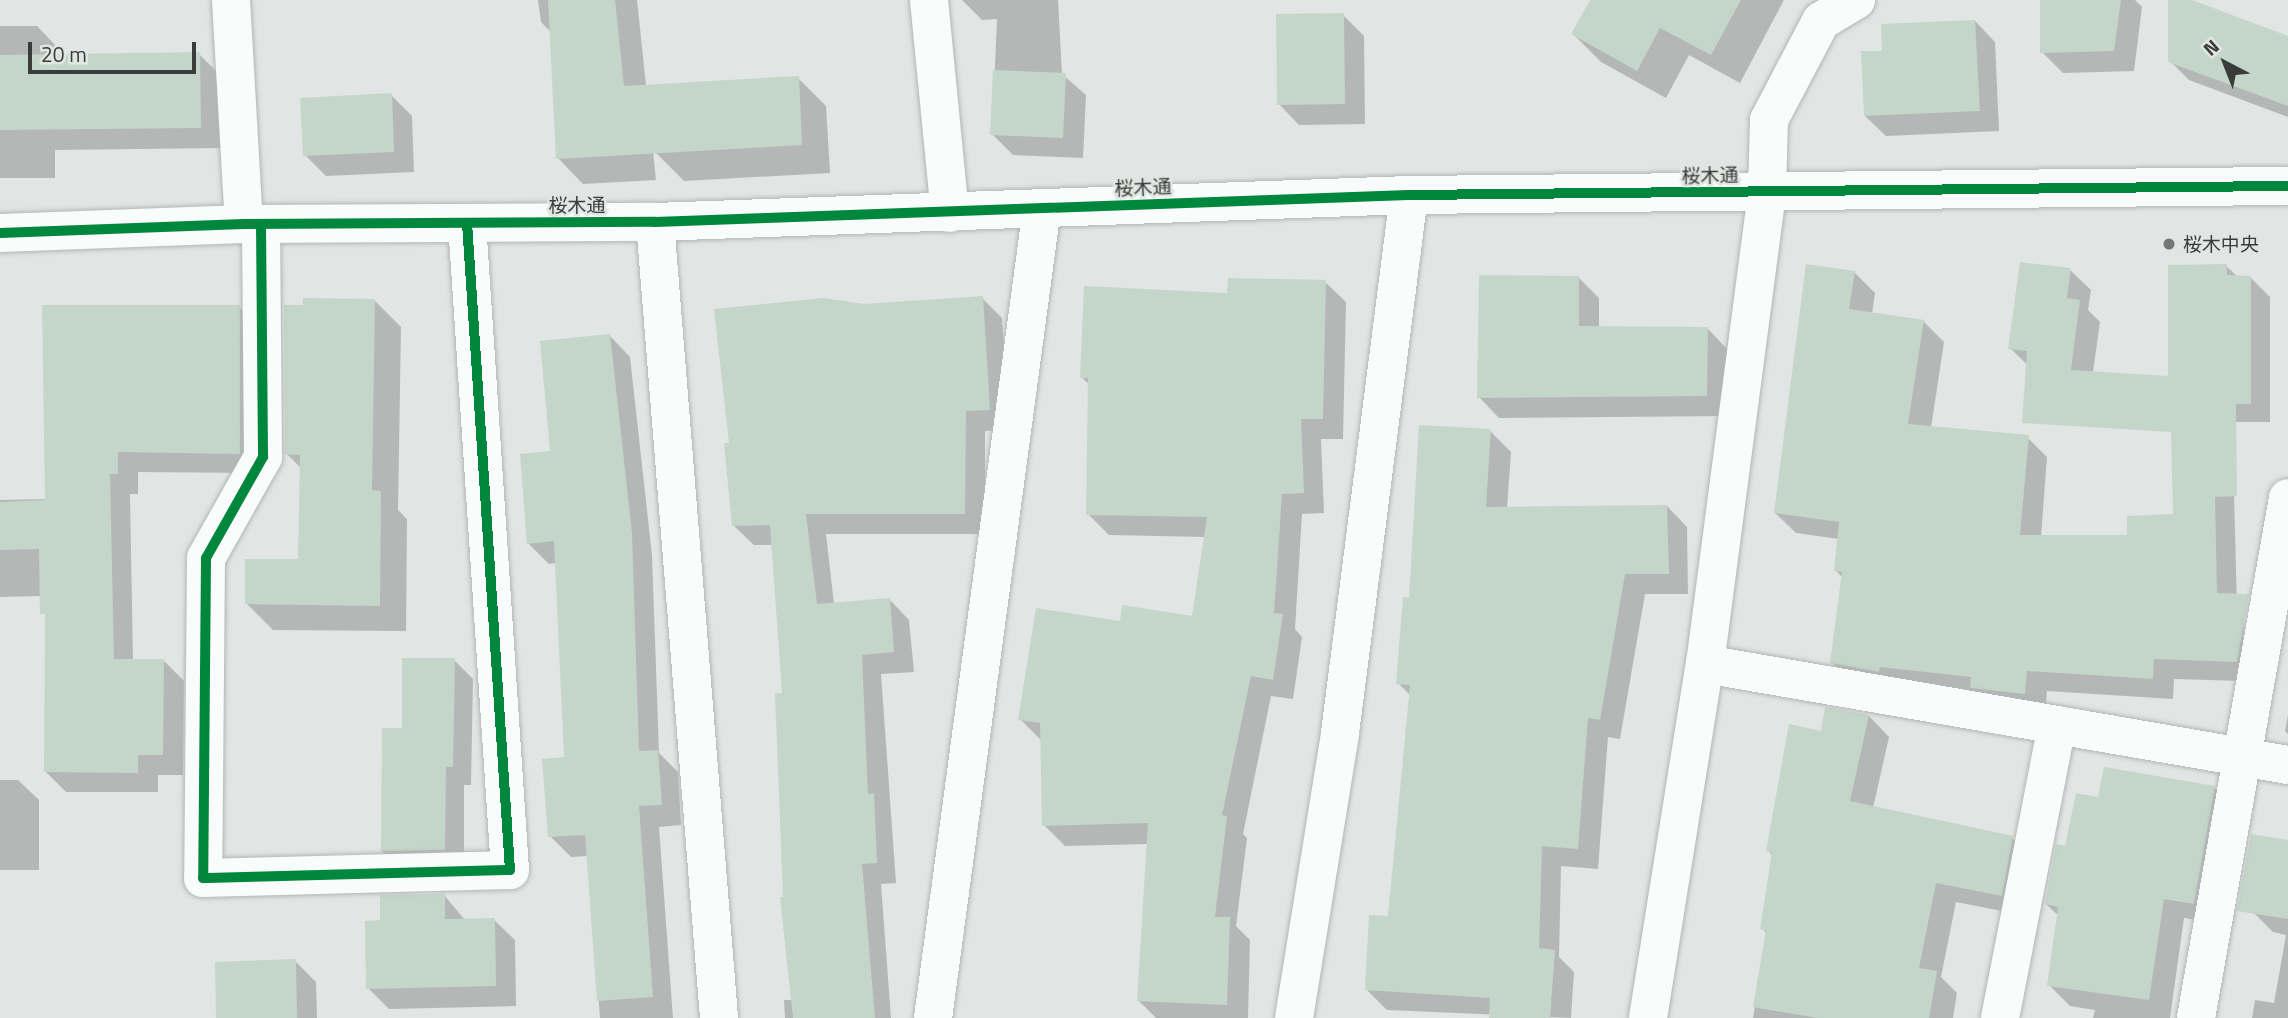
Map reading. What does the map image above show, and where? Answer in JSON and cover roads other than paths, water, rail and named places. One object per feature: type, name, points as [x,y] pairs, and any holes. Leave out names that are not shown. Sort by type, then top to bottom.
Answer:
[{"type":"street","points":[[231,0],[253,224],[262,457],[206,558],[203,877],[510,870],[467,223]]},
{"type":"street","points":[[929,0],[950,214]]},
{"type":"street","points":[[1648,1018],[1705,664],[1767,192],[1769,120],[1821,21],[1856,0]]},
{"type":"street","name":"桜木通","points":[[0,233],[253,224],[655,222],[950,214],[1042,208],[1409,195],[2288,186]]},
{"type":"street","points":[[1294,1018],[1340,733],[1409,195]]},
{"type":"street","points":[[933,1018],[1042,208]]},
{"type":"street","points":[[655,222],[719,1018]]},
{"type":"street","points":[[2196,1018],[2288,498]]},
{"type":"street","points":[[1705,664],[2288,765]]},
{"type":"street","points":[[2000,1018],[2057,726]]},
{"type":"place","name":"桜木中央","points":[[2169,244]]}]
